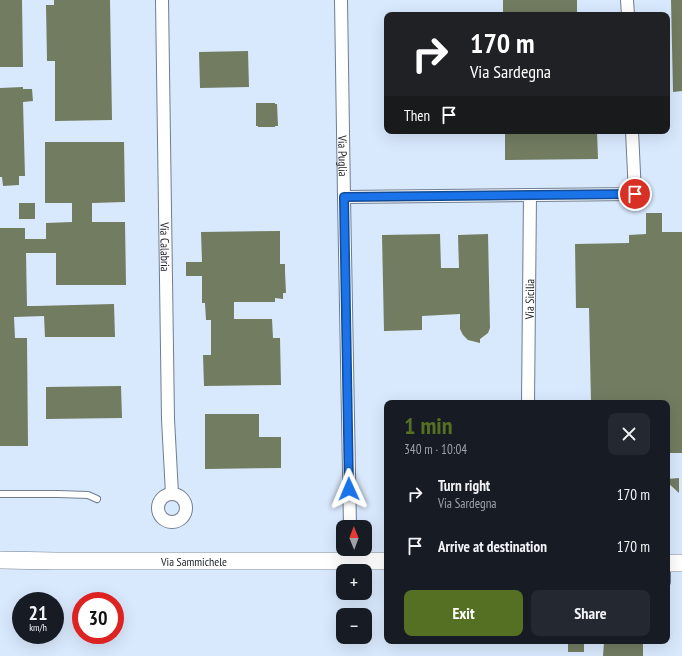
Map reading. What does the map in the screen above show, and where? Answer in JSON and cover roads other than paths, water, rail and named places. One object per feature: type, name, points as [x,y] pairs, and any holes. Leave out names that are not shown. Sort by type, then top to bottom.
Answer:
[{"type":"main road","name":"Via Sammichele","points":[[0,560],[56,561],[336,555]]},
{"type":"main road","name":"Via Sammichele","points":[[356,556],[384,561]]},
{"type":"main road","points":[[670,563],[682,563]]},
{"type":"street","name":"Via Calabria","points":[[162,0],[168,419],[172,494]]},
{"type":"street","name":"Via Puglia","points":[[341,0],[350,520]]},
{"type":"street","points":[[627,0],[628,12]]},
{"type":"street","points":[[344,197],[635,194],[632,134]]},
{"type":"street","name":"Via Sicilia","points":[[528,400],[530,195]]},
{"type":"lane","points":[[0,494],[58,494],[88,496],[97,499]]}]
